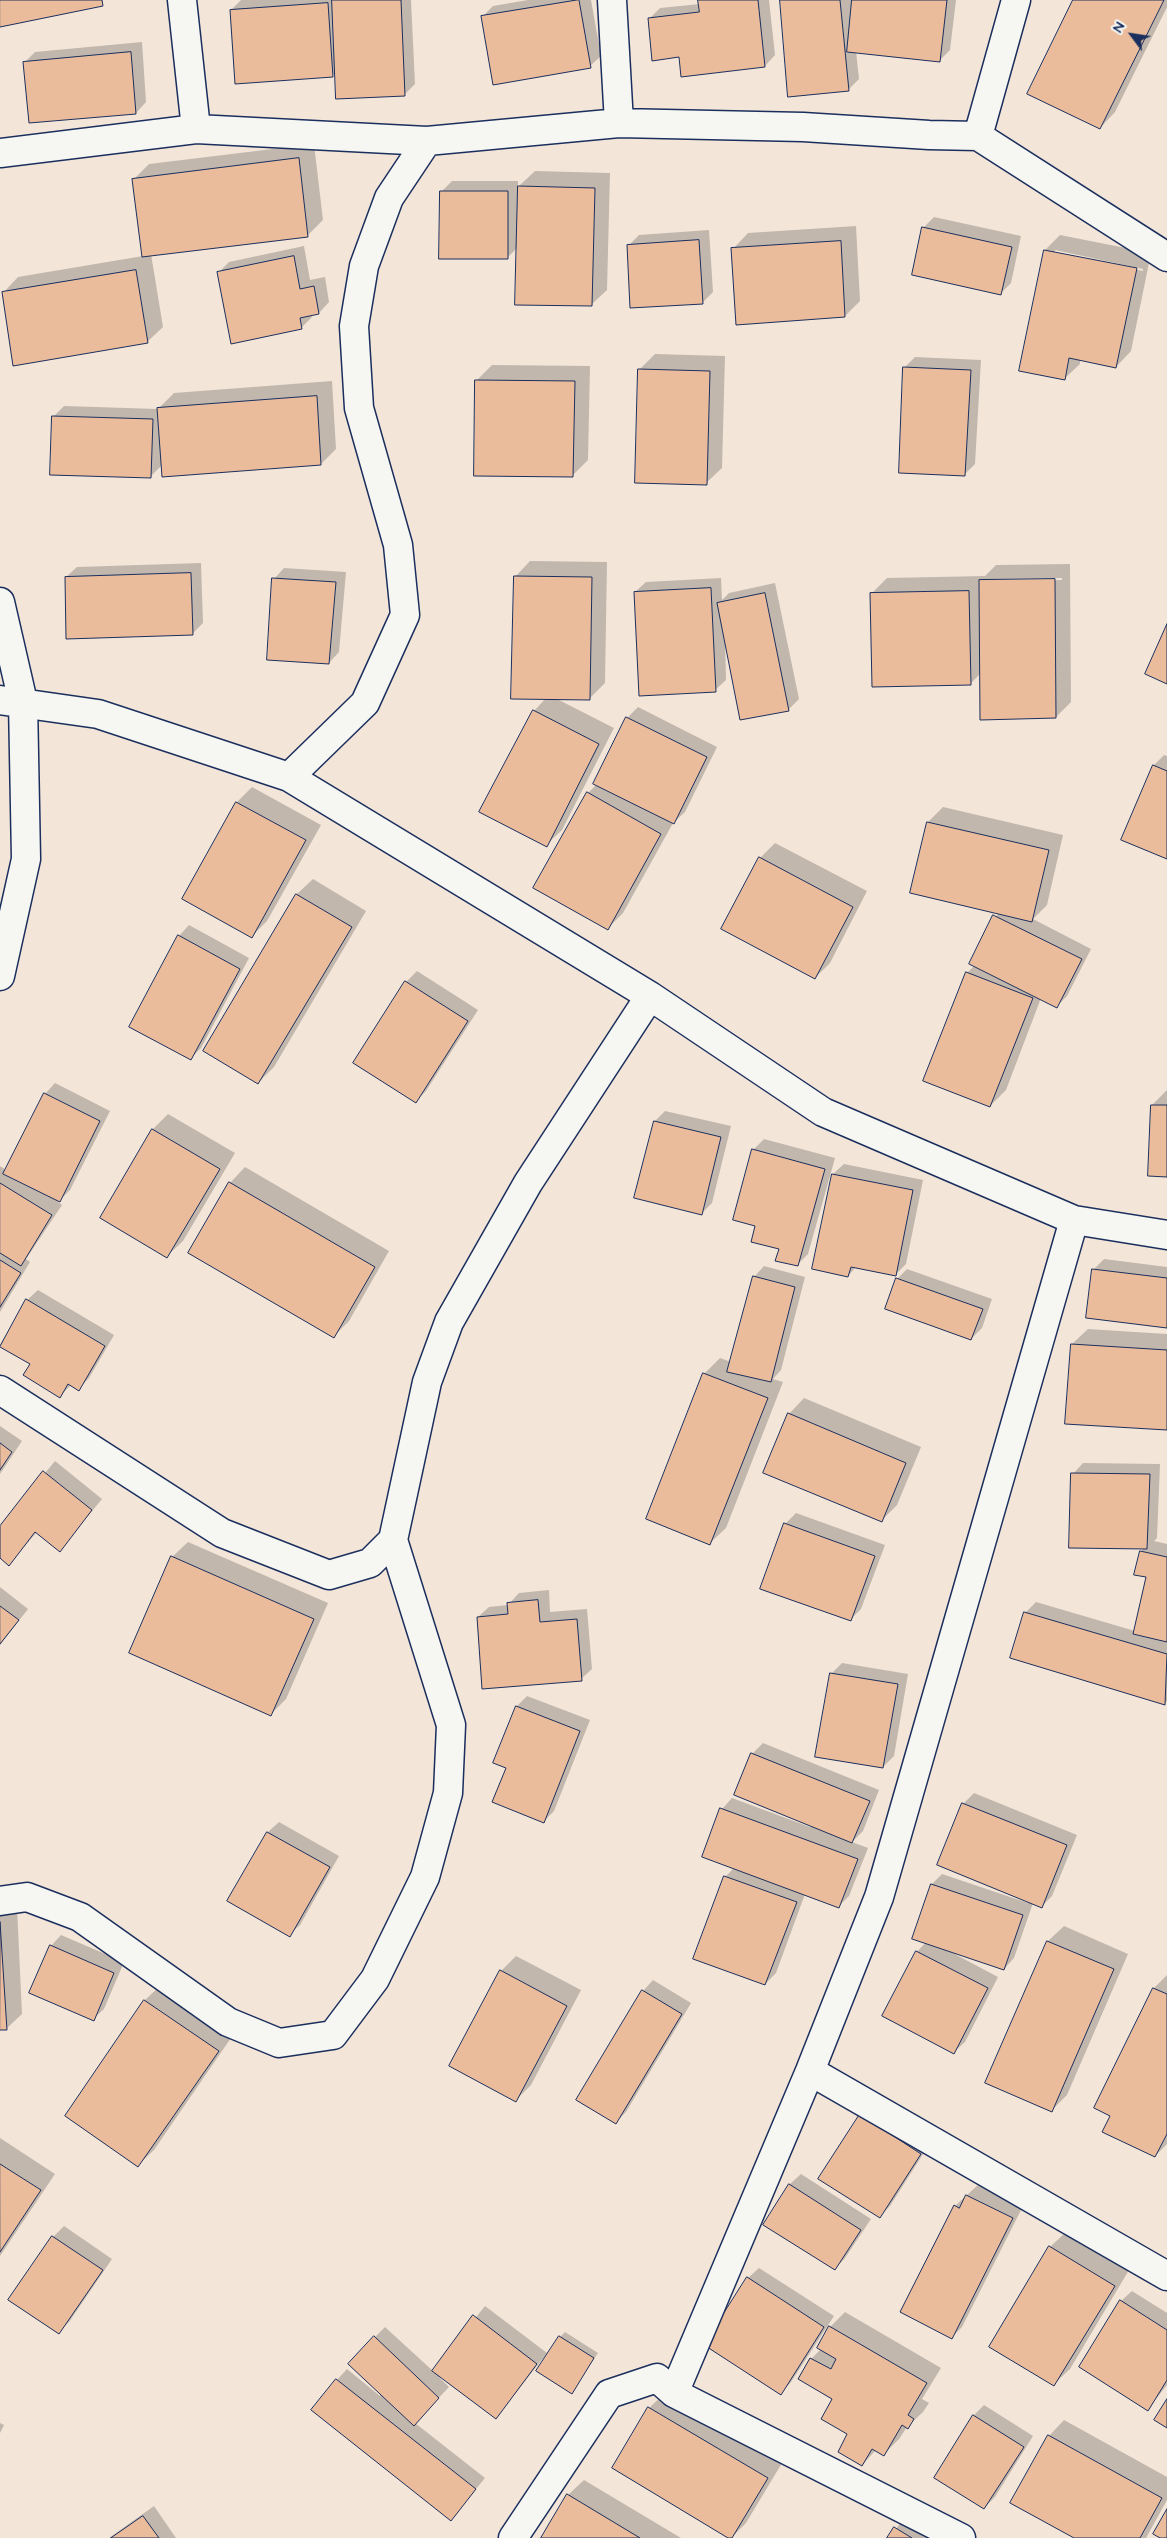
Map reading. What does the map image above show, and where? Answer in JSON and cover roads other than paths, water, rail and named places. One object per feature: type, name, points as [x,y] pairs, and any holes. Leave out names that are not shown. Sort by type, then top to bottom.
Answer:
[{"type":"street","points":[[182,0],[196,129]]},
{"type":"street","points":[[612,0],[619,122]]},
{"type":"street","points":[[978,136],[1016,0]]},
{"type":"street","points":[[0,153],[196,129],[427,141],[619,122],[802,127],[929,135],[978,136],[1167,257]]},
{"type":"street","points":[[289,777],[365,703],[405,615],[398,545],[359,408],[354,326],[364,266],[389,198],[427,141]]},
{"type":"street","points":[[0,602],[26,859],[0,976]]},
{"type":"street","points":[[11,701],[98,714],[289,777],[650,996],[823,1112],[1074,1220],[1167,1235]]},
{"type":"street","points":[[0,1901],[27,1897],[80,1916],[228,2022],[279,2043],[333,2035],[375,1979],[425,1877],[448,1793],[451,1725],[393,1540],[427,1382],[449,1322],[528,1183],[650,996]]},
{"type":"street","points":[[674,2393],[810,2071],[879,1897],[1074,1220]]},
{"type":"street","points":[[0,1390],[222,1533],[328,1575],[370,1563],[393,1540]]},
{"type":"street","points":[[810,2071],[1167,2276]]},
{"type":"street","points":[[513,2538],[609,2394],[657,2378],[674,2393],[961,2538]]}]
